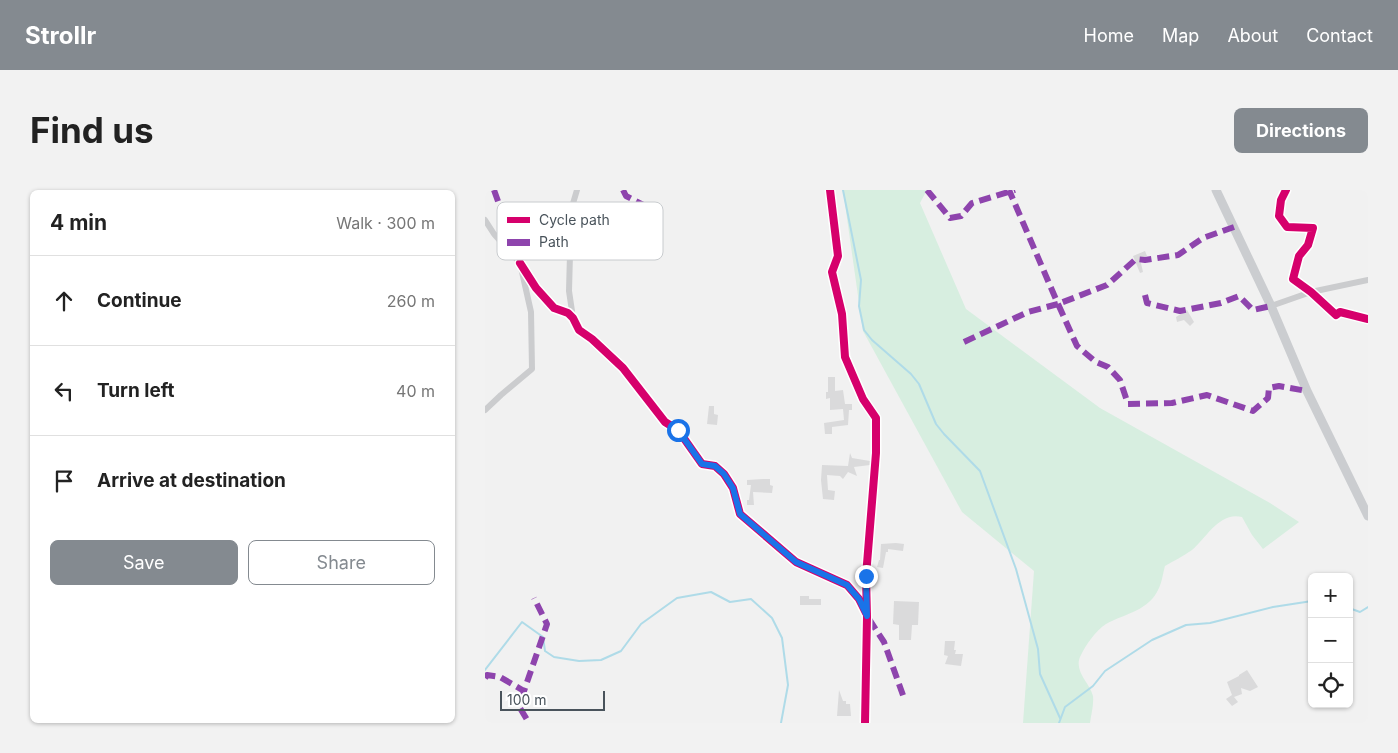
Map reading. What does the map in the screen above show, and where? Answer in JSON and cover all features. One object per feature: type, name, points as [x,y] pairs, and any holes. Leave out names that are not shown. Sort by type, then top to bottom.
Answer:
[{"type":"main road","points":[[1216,190],[1271,306],[1307,391],[1368,516]]},
{"type":"street","points":[[829,190],[838,256],[832,272],[842,314],[845,357],[863,399],[876,418],[876,453],[866,576],[865,723]]},
{"type":"street","points":[[1286,190],[1281,200],[1279,216],[1287,227],[1313,228],[1308,246],[1299,256],[1293,279],[1311,292],[1335,315],[1340,312],[1368,318]]},
{"type":"street","points":[[485,220],[497,237]]},
{"type":"street","points":[[570,260],[569,291],[573,318],[579,330],[592,339],[623,368],[665,422],[678,430],[702,464],[715,466],[724,474],[733,488],[740,514],[796,562],[847,585],[859,599],[867,616]]},
{"type":"street","points":[[520,262],[536,288],[554,308],[568,313],[573,318]]},
{"type":"street","points":[[485,410],[532,369],[531,312],[520,262]]},
{"type":"street","points":[[1271,306],[1311,292],[1368,280]]},
{"type":"green space","points":[[843,190],[927,190],[920,203],[966,309],[1100,408],[1270,503],[1299,522],[1263,549],[1252,535],[1242,517],[1234,516],[1227,518],[1214,527],[1192,550],[1165,566],[1159,588],[1149,602],[1098,630],[1085,648],[1079,662],[1081,673],[1093,696],[1090,723],[1023,723],[1034,571],[962,512],[863,331]]},
{"type":"building","points":[[1145,251],[1147,256],[1140,259],[1143,272],[1140,273],[1133,256]]},
{"type":"building","points":[[1187,310],[1194,322],[1190,326],[1184,320],[1177,322],[1176,317]]},
{"type":"building","points":[[828,377],[835,377],[835,391],[843,390],[845,404],[852,404],[852,410],[849,410],[848,425],[832,427],[832,434],[825,434],[824,423],[844,420],[843,409],[830,410],[830,398],[826,399]]},
{"type":"building","points":[[709,406],[714,406],[714,414],[718,415],[717,425],[707,424]]},
{"type":"building","points":[[850,453],[852,458],[870,461],[870,465],[854,467],[857,476],[848,472],[843,479],[840,476],[827,475],[828,490],[835,491],[834,500],[823,499],[822,465],[848,466]]},
{"type":"building","points":[[770,479],[770,485],[773,486],[772,493],[753,492],[754,505],[747,505],[751,485],[747,485],[747,480]]},
{"type":"building","points":[[881,544],[904,544],[903,551],[888,549],[883,568],[877,567],[880,560]]},
{"type":"building","points":[[800,596],[809,596],[809,599],[821,599],[821,605],[800,605]]},
{"type":"building","points":[[894,601],[919,602],[918,625],[912,625],[911,640],[899,640],[899,625],[893,624]]},
{"type":"building","points":[[945,641],[955,641],[955,654],[963,654],[961,666],[945,664],[948,656],[944,655]]},
{"type":"building","points":[[1247,670],[1258,687],[1250,691],[1241,688],[1242,694],[1234,697],[1238,702],[1232,706],[1226,699],[1232,695],[1227,682]]},
{"type":"building","points":[[839,690],[843,701],[846,701],[846,704],[850,704],[851,716],[837,716]]},
{"type":"waterway","points":[[843,190],[861,280],[859,306],[864,330],[872,340],[911,374],[919,384],[936,424],[980,471],[1016,569],[1038,649],[1040,674],[1060,718]]},
{"type":"waterway","points":[[485,670],[522,622],[543,637],[545,651],[554,657],[579,661],[601,660],[621,651],[641,624],[677,598],[711,592],[730,602],[751,599],[772,618],[782,638],[788,685],[781,723]]},
{"type":"waterway","points":[[1059,723],[1065,707],[1093,686],[1105,671],[1152,640],[1186,625],[1210,623],[1273,607],[1308,602]]},
{"type":"waterway","points":[[1353,609],[1360,612],[1368,607]]},
{"type":"marked path","points":[[494,190],[498,202]]},
{"type":"marked path","points":[[623,190],[626,196],[638,202]]},
{"type":"marked path","points":[[927,190],[950,218],[961,216],[972,203],[1015,190]]},
{"type":"marked path","points":[[964,342],[1028,312],[1058,304],[1009,190]]},
{"type":"marked path","points":[[1234,227],[1203,238],[1178,255],[1145,260],[1136,259],[1107,285],[1058,304],[1077,346],[1096,362],[1108,367],[1120,380],[1128,404],[1172,403],[1207,395],[1253,411],[1268,398],[1269,388],[1279,386],[1307,391]]},
{"type":"marked path","points":[[1145,295],[1147,303],[1180,311],[1221,303],[1239,296],[1253,310],[1271,306]]},
{"type":"marked path","points":[[485,678],[487,675],[500,677],[524,691],[547,624],[534,598]]},
{"type":"marked path","points":[[869,619],[884,642],[904,698]]},
{"type":"marked path","points":[[524,691],[520,708],[529,723]]},
{"type":"cycle path","points":[[830,190],[838,256],[832,272],[842,314],[845,357],[863,399],[876,418],[876,453],[866,576],[865,723]]},
{"type":"cycle path","points":[[1286,190],[1281,200],[1279,216],[1287,227],[1313,228],[1308,245],[1299,256],[1293,279],[1311,292],[1336,315],[1340,312],[1368,319]]},
{"type":"cycle path","points":[[520,263],[536,288],[554,308],[568,313],[579,330],[592,339],[623,368],[665,422],[678,430],[702,464],[715,466],[724,474],[733,488],[740,514],[796,562],[847,585],[859,599],[866,613]]},
{"type":"route","points":[[678,430],[702,464],[715,466],[724,474],[733,488],[740,514],[796,562],[847,585],[859,599],[867,616],[866,576]]}]
